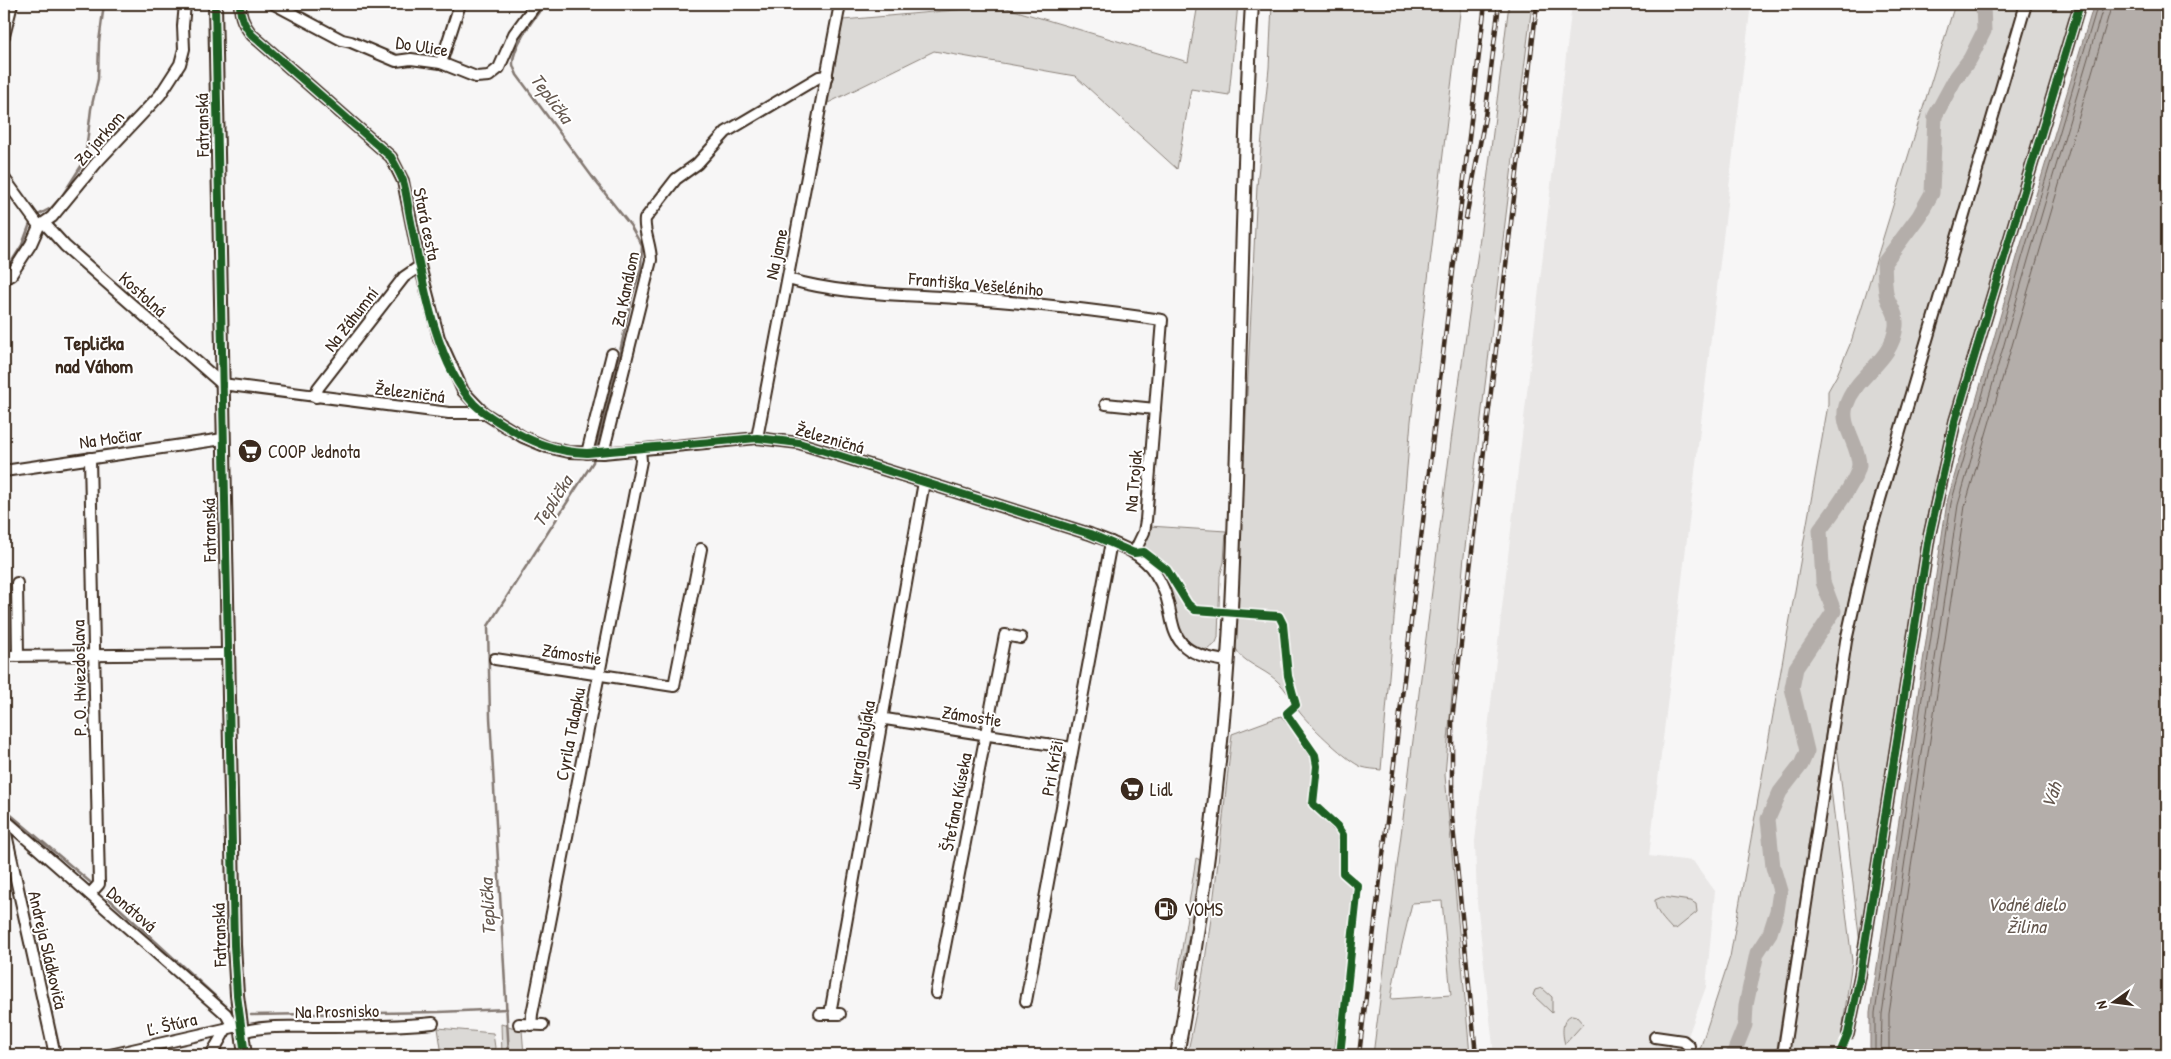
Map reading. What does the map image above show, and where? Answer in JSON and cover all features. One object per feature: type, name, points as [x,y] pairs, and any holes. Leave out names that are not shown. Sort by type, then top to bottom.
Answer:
[{"type":"main road","name":"Fatranská","points":[[215,4],[236,1028],[245,1055]]},
{"type":"main road","points":[[1177,1055],[1208,856],[1217,784],[1227,661],[1233,554],[1252,4]]},
{"type":"street","points":[[4,36],[12,4]]},
{"type":"street","name":"Za jarkom","points":[[4,279],[11,275],[31,244],[38,222],[68,200],[98,162],[160,94],[180,64],[184,49],[183,26],[185,4]]},
{"type":"street","name":"Stará cesta","points":[[240,4],[242,20],[252,35],[392,157],[403,181],[420,266],[438,338],[463,391],[484,413]]},
{"type":"street","name":"Do Ulice","points":[[274,4],[342,40],[396,61],[411,60],[441,63],[476,77],[495,73],[514,34],[536,4]]},
{"type":"street","points":[[441,63],[460,4]]},
{"type":"street","name":"Na jame","points":[[757,438],[840,4]]},
{"type":"street","points":[[1783,1055],[1846,641],[1857,586],[1873,524],[2026,4]]},
{"type":"street","points":[[1848,1034],[1860,976],[1929,537],[1941,478],[1955,421],[2080,4]]},
{"type":"street","name":"Za Kanálom","points":[[595,453],[651,260],[650,243],[644,225],[645,219],[676,179],[697,164],[726,132],[819,77],[826,76]]},
{"type":"street","name":"Kostolná","points":[[4,178],[38,222],[222,384]]},
{"type":"street","name":"Na Záhumní","points":[[316,397],[318,388],[404,278],[420,266]]},
{"type":"street","name":"Františka Vešeléniho","points":[[788,279],[804,284],[862,291],[958,298],[1123,314],[1162,320]]},
{"type":"street","name":"Na Trojak","points":[[1134,553],[1144,532],[1146,520],[1162,320]]},
{"type":"street","points":[[595,453],[612,354]]},
{"type":"street","name":"Železničná","points":[[222,384],[449,414],[484,413],[523,437],[548,447],[569,452],[595,453],[757,438],[799,443],[1111,542],[1134,553],[1145,561],[1161,583],[1172,624],[1181,643],[1199,656],[1227,661]]},
{"type":"street","points":[[1106,404],[1155,409]]},
{"type":"street","name":"Na Močiar","points":[[4,471],[223,439]]},
{"type":"street","name":"Cyrila Talapku","points":[[531,1025],[641,461],[640,449]]},
{"type":"street","name":"P. O. Hviezdoslava","points":[[90,458],[99,884],[90,894]]},
{"type":"street","name":"Juraja Poljaka","points":[[830,1014],[924,482]]},
{"type":"street","name":"Pri Kríži","points":[[1026,1001],[1111,542]]},
{"type":"street","name":"Zámostie","points":[[495,658],[674,686],[701,549]]},
{"type":"street","points":[[17,583],[18,656]]},
{"type":"street","name":"Štefana Kúseka","points":[[936,993],[1005,635],[1022,638]]},
{"type":"street","points":[[4,656],[227,654]]},
{"type":"street","name":"Zámostie","points":[[866,716],[1072,748]]},
{"type":"street","name":"Donátová","points":[[4,819],[226,1014],[236,1028]]},
{"type":"street","name":"Andreja Sládkoviča","points":[[4,825],[56,1055]]},
{"type":"street","points":[[9,851],[22,834]]},
{"type":"street","name":"Na Prosnisko","points":[[236,1028],[250,1030],[292,1027],[399,1026],[433,1023]]},
{"type":"street","points":[[519,1024],[543,1025]]},
{"type":"street","points":[[210,1055],[236,1028]]},
{"type":"street","name":"Ľ. Štúra","points":[[110,1055],[236,1028]]},
{"type":"street","points":[[1655,1037],[1683,1041],[1689,1046],[1689,1055]]},
{"type":"shaded area","points":[[1198,4],[1238,4],[1229,95],[1191,89],[1177,169],[1075,76],[934,51],[828,103],[843,20],[1000,6],[1188,62]]},
{"type":"shaded area","points":[[1272,4],[1461,4],[1411,421],[1381,770],[1362,767],[1339,751],[1301,714],[1280,684],[1238,653],[1235,647],[1257,186],[1269,68]]},
{"type":"shaded area","points":[[1509,4],[1532,4],[1464,556],[1445,775],[1470,1055],[1459,1055],[1458,1050],[1373,1055],[1453,426],[1479,245]],"holes":[[[1442,901],[1451,995],[1391,999],[1412,903]]]},
{"type":"shaded area","points":[[1572,4],[1751,4],[1649,856],[1693,861],[1715,891],[1706,987],[1681,1055],[1494,1055],[1477,902],[1475,841]]},
{"type":"shaded area","points":[[1955,4],[2075,4],[1935,478],[1924,532],[1860,944],[1837,746],[1841,632],[1776,1055],[1698,1055],[1730,957],[1828,405],[1828,391],[1851,342]]},
{"type":"shaded area","points":[[1149,526],[1226,531],[1224,562],[1220,576],[1218,637],[1215,644],[1211,647],[1203,650],[1193,645],[1181,630],[1165,577],[1144,546]]},
{"type":"shaded area","points":[[1281,716],[1310,753],[1313,763],[1309,805],[1340,837],[1339,874],[1355,888],[1334,1055],[1187,1055],[1209,936],[1232,734]]},
{"type":"shaded area","points":[[1830,781],[1852,961],[1841,1039],[1834,1055],[1788,1055]]},
{"type":"shaded area","points":[[1196,858],[1200,860],[1191,925],[1178,990],[1176,988]]},
{"type":"shaded area","points":[[1662,897],[1691,901],[1696,904],[1697,912],[1676,929],[1672,929],[1660,916],[1656,908],[1655,900]]},
{"type":"shaded area","points":[[1542,988],[1552,997],[1552,1013],[1533,995],[1535,990]]},
{"type":"shaded area","points":[[1572,1015],[1576,1016],[1583,1024],[1565,1044],[1563,1036],[1564,1023]]},
{"type":"shaded area","points":[[501,1024],[522,1030],[524,1055],[502,1055]]},
{"type":"shaded area","points":[[438,1028],[493,1033],[496,1055],[442,1055]]},
{"type":"water","name":"Vodné dielo Žilina","points":[[2094,4],[2167,4],[2167,1055],[1870,1055],[1870,1013],[1947,502],[2018,254]]},
{"type":"waterway","points":[[36,216],[51,208],[62,196],[85,160],[91,109],[98,79],[99,42],[104,4]]},
{"type":"waterway","name":"Teplička","points":[[545,4],[530,24],[516,49],[514,68],[517,75],[596,182],[630,225],[642,246],[641,268],[632,296],[613,384],[595,451]]},
{"type":"waterway","points":[[1733,1055],[1745,1025],[1746,1005],[1757,953],[1770,933],[1777,911],[1780,891],[1773,867],[1768,819],[1780,792],[1801,765],[1807,751],[1792,688],[1796,668],[1834,611],[1823,582],[1820,530],[1849,489],[1859,465],[1856,450],[1847,428],[1846,406],[1857,385],[1881,359],[1893,339],[1896,321],[1886,293],[1884,263],[1919,216],[1932,193],[1935,116],[1955,79],[1970,59],[1984,31],[1983,4]]},
{"type":"waterway","points":[[4,271],[22,245],[31,221]]},
{"type":"waterway","name":"Teplička","points":[[509,1055],[490,717],[488,626],[593,462],[594,456]]},
{"type":"waterway","points":[[4,809],[90,882]]},
{"type":"waterway","points":[[107,897],[227,1007]]},
{"type":"waterway","points":[[251,1015],[507,1009]]},
{"type":"railway","points":[[1359,1055],[1485,4]]},
{"type":"railway","points":[[1466,218],[1485,117],[1499,4]]},
{"type":"railway","points":[[1476,1055],[1452,817],[1452,720],[1537,4]]},
{"type":"cycle path","points":[[215,4],[234,945],[237,995],[245,1055]]},
{"type":"cycle path","points":[[240,4],[243,21],[252,35],[391,157],[406,191],[425,293],[449,366],[461,387],[474,404],[505,426],[524,437],[544,445],[565,451],[587,453],[757,438],[799,443],[1090,534],[1134,553],[1144,552],[1167,570],[1188,604],[1195,610],[1279,616],[1283,624],[1288,676],[1296,705],[1287,713],[1315,755],[1317,766],[1313,804],[1337,826],[1343,835],[1343,873],[1358,886],[1340,1055]]},
{"type":"cycle path","points":[[1839,1055],[1848,1034],[1860,976],[1929,537],[1955,421],[2080,4]]},
{"type":"place","name":"COOP Jednota","points":[[250,451]]},
{"type":"place","name":"Lidl","points":[[1132,789]]},
{"type":"place","name":"VOMS","points":[[1166,909]]},
{"type":"district","name":"Teplička nad Váhom","points":[[94,354]]},
{"type":"water label","name":"Váh","points":[[2051,795]]}]
